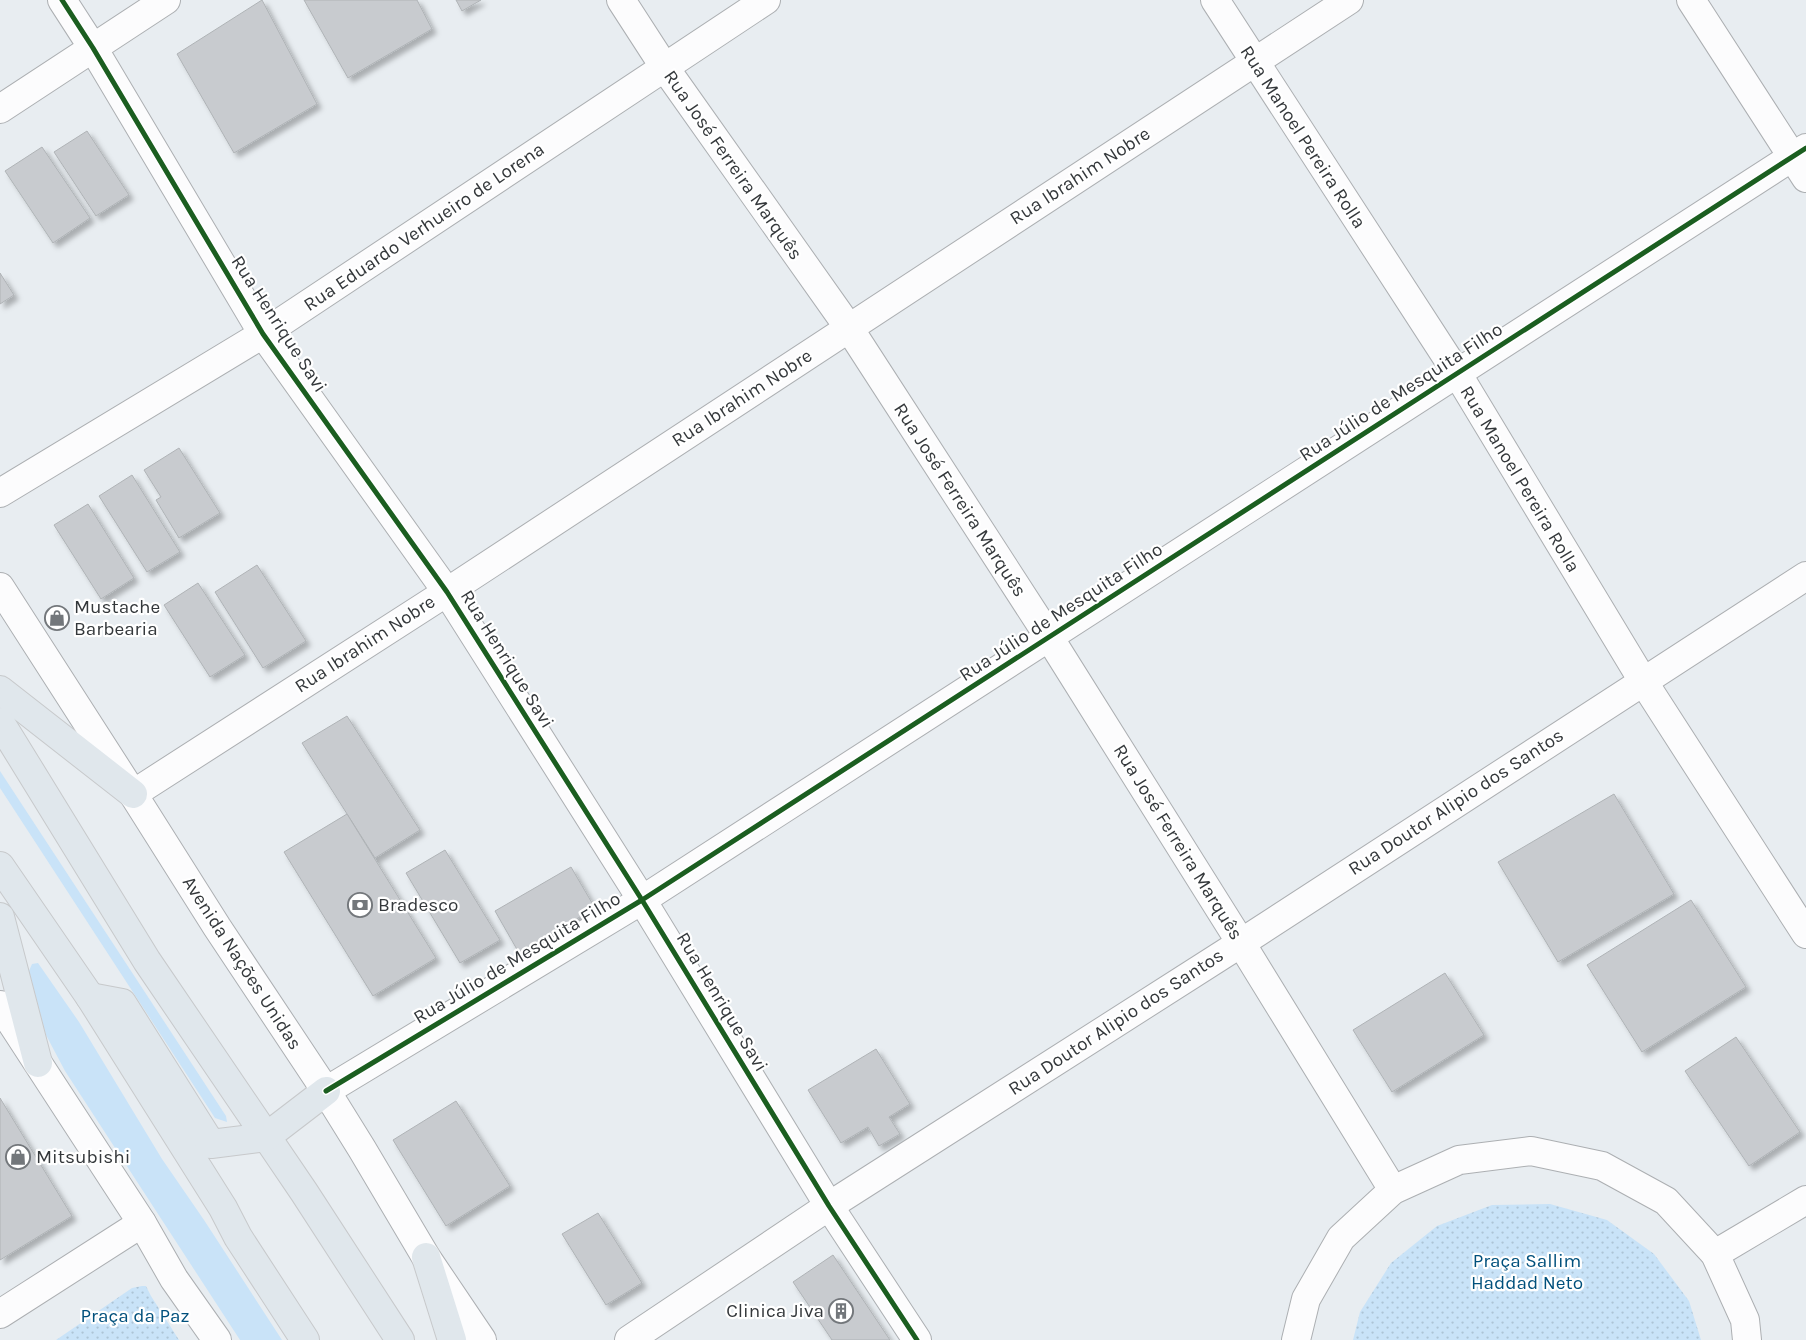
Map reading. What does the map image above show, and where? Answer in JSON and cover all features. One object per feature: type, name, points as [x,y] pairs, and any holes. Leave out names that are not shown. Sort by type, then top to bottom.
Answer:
[{"type":"main road","points":[[0,690],[133,794]]},
{"type":"main road","points":[[0,722],[147,961],[400,1340]]},
{"type":"main road","points":[[0,866],[90,997],[223,1208],[238,1237],[305,1340]]},
{"type":"main road","points":[[0,917],[38,1063]]},
{"type":"main road","points":[[90,997],[122,1004],[211,1144],[266,1137],[326,1091]]},
{"type":"main road","points":[[426,1257],[452,1340]]},
{"type":"street","name":"Rua Henrique Savi","points":[[62,0],[93,48],[263,334],[446,592],[642,900],[829,1206],[917,1340]]},
{"type":"street","points":[[0,109],[166,0]]},
{"type":"street","name":"Rua José Ferreira Marquês","points":[[620,0],[665,68],[849,328],[1049,637],[1394,1190]]},
{"type":"street","name":"Rua Eduardo Verhueiro de Lorena","points":[[0,493],[263,334],[766,0]]},
{"type":"street","name":"Rua Manoel Pereira Rolla","points":[[1214,0],[1456,373],[1643,681],[1806,934]]},
{"type":"street","name":"Rua Ibrahim Nobre","points":[[133,794],[446,592],[1349,0]]},
{"type":"street","points":[[1691,0],[1802,160]]},
{"type":"street","name":"Rua Júlio de Mesquita Filho","points":[[326,1091],[642,900],[1456,373],[1802,160]]},
{"type":"street","name":"Rua Doutor Alipio dos Santos","points":[[629,1340],[829,1206],[1241,943],[1806,576]]},
{"type":"street","name":"Avenida Nações Unidas","points":[[0,587],[217,927],[326,1091],[426,1257],[482,1340]]},
{"type":"street","points":[[0,1005],[142,1223],[174,1279],[217,1340]]},
{"type":"street","points":[[1296,1340],[1306,1298],[1341,1238],[1394,1190],[1459,1160],[1531,1151],[1602,1166],[1666,1201],[1715,1254],[1745,1320],[1747,1340]]},
{"type":"street","points":[[1715,1254],[1806,1200]]},
{"type":"street","points":[[0,1314],[142,1223]]},
{"type":"green space","points":[[0,771],[226,1116],[227,1122],[215,1118],[0,788]]},
{"type":"green space","points":[[38,963],[79,1022],[162,1159],[282,1340],[240,1340],[65,1071],[46,1035],[29,971],[32,964]]},
{"type":"green space","name":"Praça Sallim Haddad Neto","points":[[1550,1204],[1607,1220],[1654,1254],[1689,1301],[1701,1340],[1353,1340],[1360,1312],[1391,1263],[1437,1226],[1492,1205]]},
{"type":"green space","name":"Praça da Paz","points":[[146,1286],[179,1340],[56,1340],[132,1288]]},
{"type":"building","points":[[262,0],[317,104],[234,153],[177,54]]},
{"type":"building","points":[[304,0],[417,0],[432,29],[348,78]]},
{"type":"building","points":[[456,0],[481,0],[462,11]]},
{"type":"building","points":[[87,131],[129,195],[96,216],[54,152]]},
{"type":"building","points":[[42,147],[90,218],[53,243],[5,171]]},
{"type":"building","points":[[0,273],[14,295],[0,304]]},
{"type":"building","points":[[179,448],[220,513],[179,538],[156,500],[161,497],[144,470]]},
{"type":"building","points":[[132,475],[180,552],[147,572],[99,496]]},
{"type":"building","points":[[88,504],[134,578],[101,599],[54,525]]},
{"type":"building","points":[[257,565],[306,641],[263,668],[215,592]]},
{"type":"building","points":[[198,583],[245,655],[210,677],[164,605]]},
{"type":"building","points":[[347,716],[420,830],[375,858],[302,743]]},
{"type":"building","points":[[1614,794],[1674,894],[1558,962],[1498,862]]},
{"type":"building","name":"Bradesco","points":[[347,814],[436,958],[373,996],[284,852]]},
{"type":"building","points":[[445,850],[500,940],[460,963],[406,873]]},
{"type":"building","points":[[571,867],[595,908],[519,953],[495,911]]},
{"type":"building","points":[[1691,900],[1746,987],[1642,1052],[1587,965]]},
{"type":"building","points":[[1445,973],[1484,1035],[1392,1092],[1353,1030]]},
{"type":"building","points":[[1736,1037],[1800,1132],[1749,1166],[1685,1071]]},
{"type":"building","points":[[876,1049],[910,1104],[889,1117],[900,1134],[879,1146],[868,1127],[841,1143],[808,1090]]},
{"type":"building","name":"Mitsubishi","points":[[0,1098],[72,1216],[0,1260]]},
{"type":"building","points":[[456,1101],[510,1186],[446,1226],[393,1140]]},
{"type":"building","points":[[598,1213],[642,1283],[606,1305],[562,1234]]},
{"type":"building","name":"Clinica Jiva","points":[[833,1255],[890,1340],[832,1340],[793,1282]]},
{"type":"cycle path","points":[[62,0],[93,48],[263,334],[447,592],[642,900],[829,1206],[917,1340]]},
{"type":"cycle path","points":[[326,1091],[642,900],[1806,148]]},
{"type":"place","name":"Mustache Barbearia","points":[[57,618]]},
{"type":"place","name":"Bradesco","points":[[360,905]]},
{"type":"place","name":"Mitsubishi","points":[[18,1157]]},
{"type":"place","name":"Clinica Jiva","points":[[841,1311]]}]
